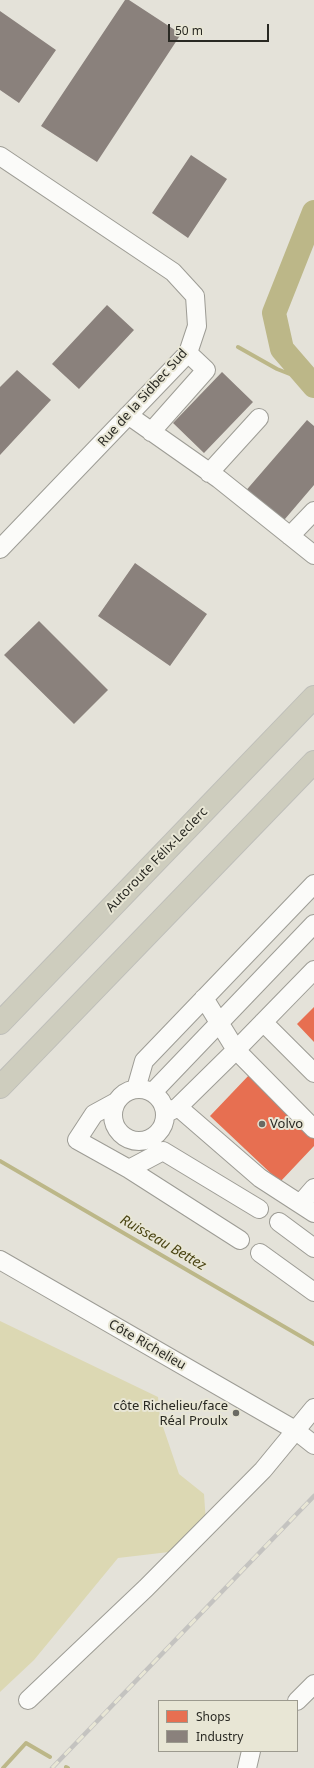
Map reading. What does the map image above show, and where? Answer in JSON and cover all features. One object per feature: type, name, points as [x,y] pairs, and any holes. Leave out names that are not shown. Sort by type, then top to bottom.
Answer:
[{"type":"highway","name":"Autoroute Félix-Leclerc","points":[[0,1023],[314,697]]},
{"type":"highway","points":[[0,1087],[314,762]]},
{"type":"street","name":"Rue de la Sidbec Sud","points":[[0,156],[173,272],[195,296],[197,326],[188,353],[128,416],[3,540]]},
{"type":"street","points":[[151,432],[206,370],[188,353]]},
{"type":"street","points":[[128,416],[209,472],[314,555]]},
{"type":"street","points":[[209,472],[259,418]]},
{"type":"street","points":[[290,536],[314,511]]},
{"type":"street","points":[[144,1091],[144,1061],[314,884]]},
{"type":"street","points":[[240,1240],[129,1169],[78,1140],[94,1114],[116,1102],[121,1095],[144,1091],[219,1023],[314,923],[295,903]]},
{"type":"street","points":[[116,1102],[113,1120],[116,1128],[122,1135],[129,1139],[138,1141],[146,1140],[154,1136],[172,1110],[236,1050],[314,970]]},
{"type":"street","points":[[204,998],[236,1050],[314,1129]]},
{"type":"street","points":[[263,1022],[314,1073]]},
{"type":"street","points":[[144,1091],[172,1110],[260,1178],[307,1208],[314,1188]]},
{"type":"street","points":[[129,1169],[163,1151],[259,1209]]},
{"type":"street","points":[[279,1222],[314,1248]]},
{"type":"street","points":[[260,1253],[314,1292]]},
{"type":"street","name":"Côte Richelieu","points":[[0,1260],[295,1430],[314,1438]]},
{"type":"street","points":[[28,1700],[140,1593],[263,1470],[314,1408]]},
{"type":"street","name":"Côte Richelieu","points":[[295,1430],[314,1445]]},
{"type":"street","points":[[298,1700],[314,1684]]},
{"type":"street","points":[[247,1768],[251,1752]]},
{"type":"shaded area","points":[[0,1321],[158,1397],[160,1418],[179,1474],[204,1494],[207,1537],[169,1552],[118,1558],[34,1660],[0,1692]]},
{"type":"building: Shops","points":[[314,1007],[314,1042],[297,1024]]},
{"type":"building: Shops","name":"Volvo","points":[[251,1073],[314,1132],[314,1146],[280,1182],[210,1116]]},
{"type":"building: Industry","points":[[125,0],[129,0],[181,34],[97,162],[41,126]]},
{"type":"building: Industry","points":[[0,11],[56,50],[19,103],[0,90]]},
{"type":"building: Industry","points":[[191,155],[227,179],[188,238],[152,213]]},
{"type":"building: Industry","points":[[107,305],[134,330],[79,389],[52,364]]},
{"type":"building: Industry","points":[[17,370],[51,400],[0,455],[0,387]]},
{"type":"building: Industry","points":[[222,372],[253,402],[204,453],[173,423]]},
{"type":"building: Industry","points":[[307,420],[314,426],[314,485],[279,526],[243,494]]},
{"type":"building: Industry","points":[[135,563],[207,614],[170,666],[98,616]]},
{"type":"building: Industry","points":[[39,621],[108,690],[74,724],[4,655]]},
{"type":"waterway","points":[[314,212],[274,313],[282,349],[314,386]]},
{"type":"waterway","points":[[238,347],[277,369],[310,382]]},
{"type":"waterway","name":"Ruisseau Bettez","points":[[0,1161],[314,1344]]},
{"type":"waterway","points":[[3,1768],[26,1743],[50,1757]]},
{"type":"railway","points":[[52,1768],[314,1496]]},
{"type":"place","name":"Volvo","points":[[262,1124]]},
{"type":"place","name":"côte Richelieu/face Réal Proulx","points":[[236,1413]]}]
